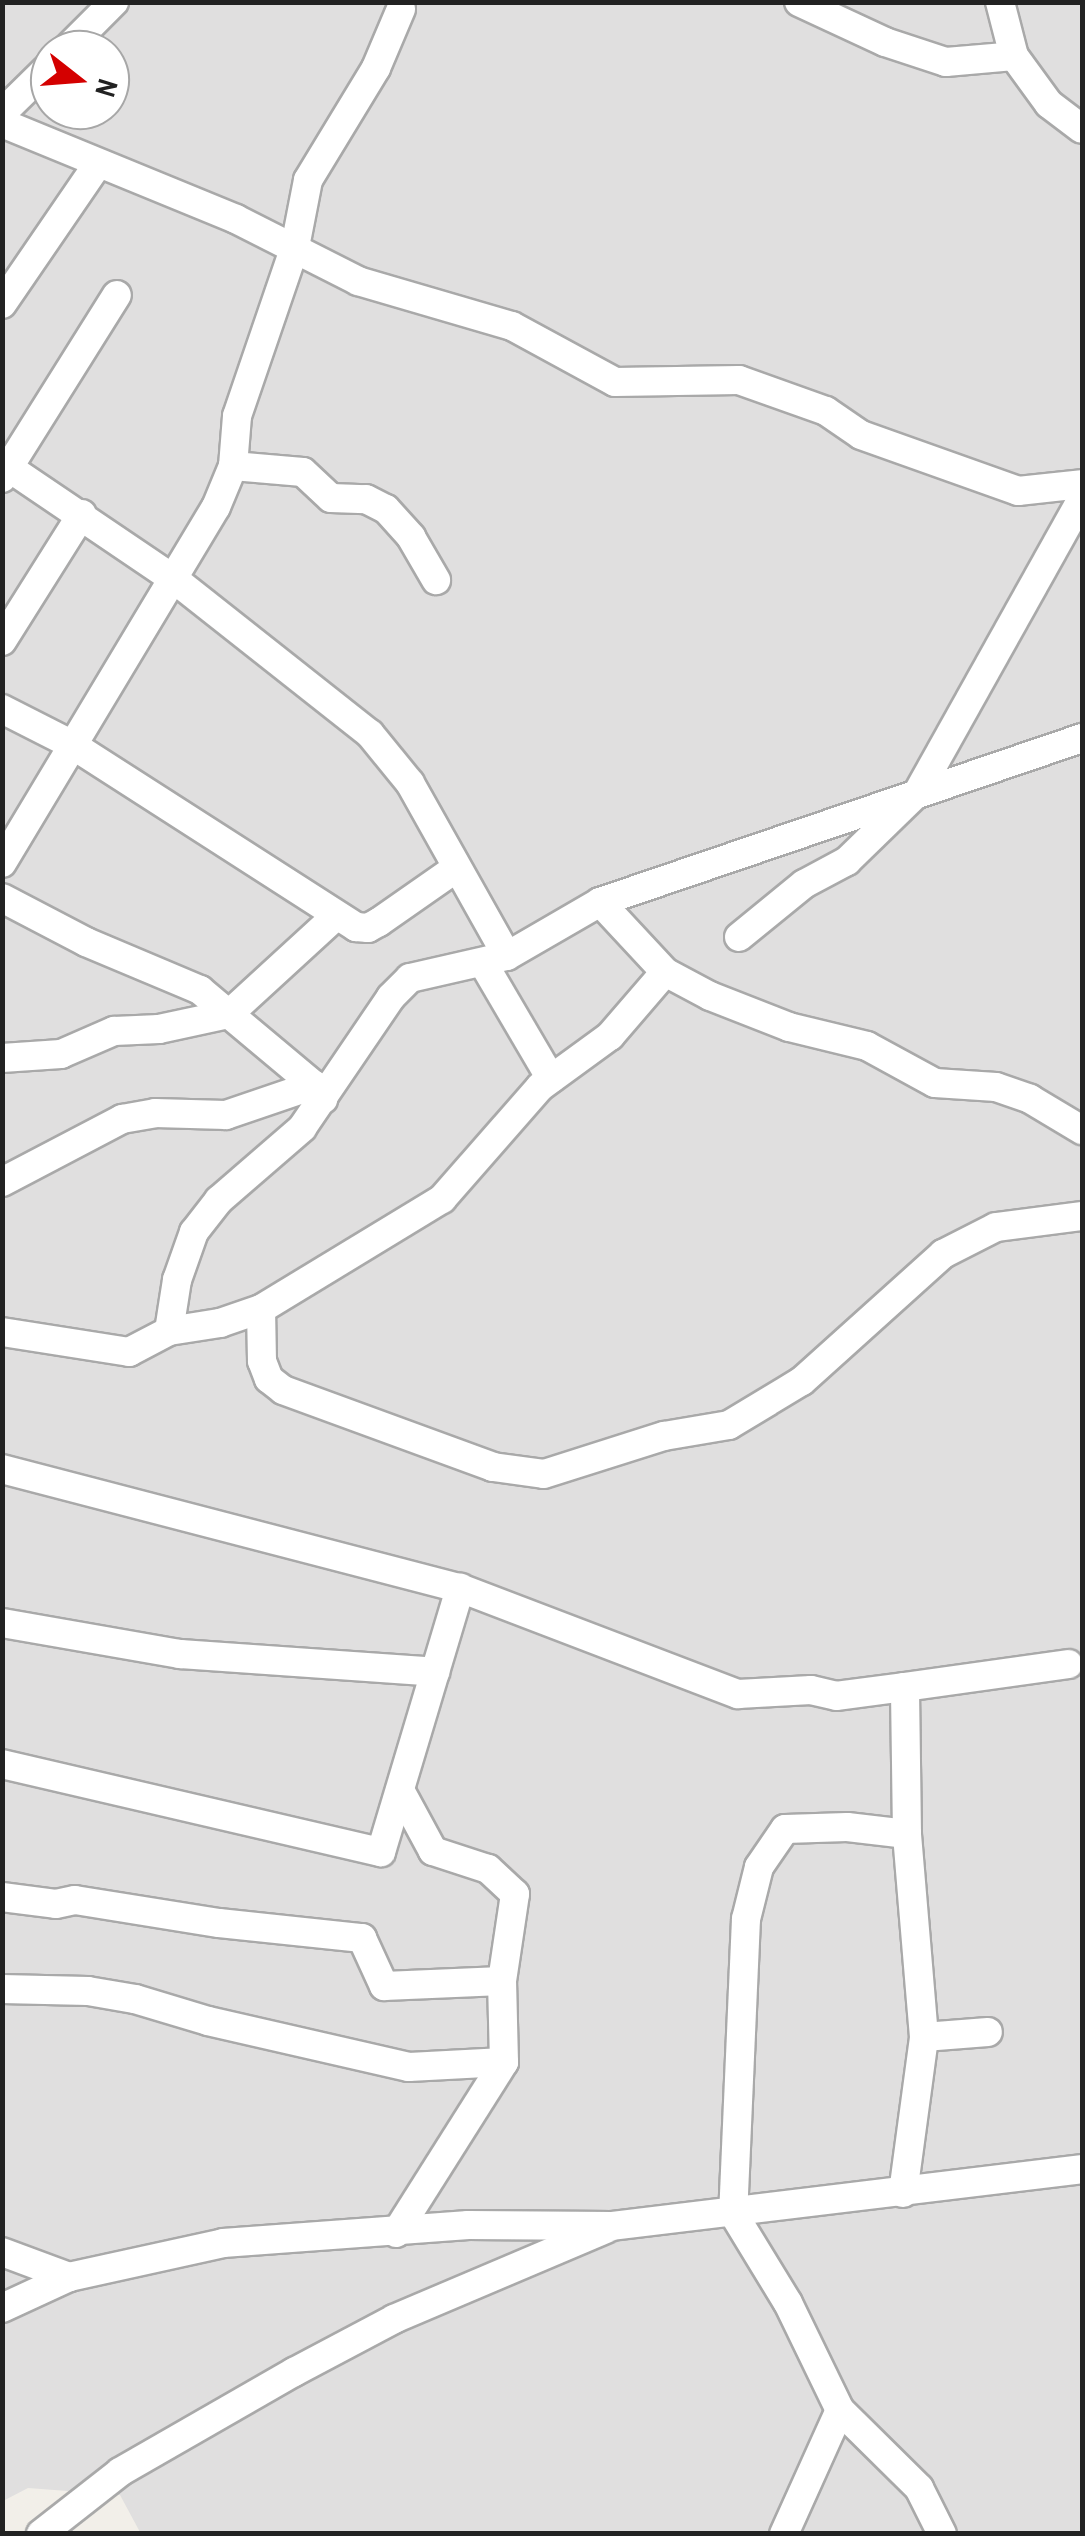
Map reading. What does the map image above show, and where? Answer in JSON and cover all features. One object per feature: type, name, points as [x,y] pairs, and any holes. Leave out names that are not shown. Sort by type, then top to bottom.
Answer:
[{"type":"street","points":[[86,30],[114,2]]},
{"type":"street","points":[[800,2],[886,42],[946,62],[1014,56]]},
{"type":"street","points":[[1000,2],[1014,56],[1049,104],[1082,129]]},
{"type":"street","points":[[2,863],[70,744],[216,507],[233,466],[237,416],[295,248],[308,180],[376,68],[402,9]]},
{"type":"street","points":[[2,113],[30,86]]},
{"type":"street","points":[[2,123],[295,248],[358,281],[512,326],[615,382],[740,380],[826,411],[861,434],[1018,491],[1082,484]]},
{"type":"street","points":[[2,304],[98,164]]},
{"type":"street","points":[[118,295],[5,470],[82,514],[174,580],[370,734],[410,783],[455,868],[551,1079]]},
{"type":"street","points":[[233,466],[303,472],[332,498],[366,499],[386,509],[411,537],[436,580]]},
{"type":"street","points":[[739,937],[804,884],[847,861],[918,792],[1082,499]]},
{"type":"street","points":[[2,642],[82,514]]},
{"type":"street","points":[[2,710],[70,744],[336,916],[368,928],[455,868]]},
{"type":"street","points":[[169,1331],[177,1280],[194,1232],[219,1200],[302,1128],[318,1092],[410,978],[495,959],[600,902],[1082,738]]},
{"type":"street","points":[[2,898],[86,942],[200,990],[318,1092]]},
{"type":"street","points":[[600,902],[665,972],[789,1027],[867,1046],[934,1083],[996,1088],[1030,1100],[1082,1130]]},
{"type":"street","points":[[2,1058],[60,1054],[114,1031],[159,1029],[229,1014],[336,916]]},
{"type":"street","points":[[2,1332],[129,1352],[169,1331],[220,1323],[260,1309],[442,1199],[504,1126],[551,1079],[610,1036],[665,972]]},
{"type":"street","points":[[2,1182],[122,1119],[155,1113],[226,1115],[318,1092]]},
{"type":"street","points":[[260,1309],[262,1361],[269,1379],[282,1390],[493,1467],[544,1474],[664,1436],[729,1424],[802,1381],[943,1254],[996,1227],[1082,1216]]},
{"type":"street","points":[[2,1469],[460,1588],[738,1694],[812,1690],[836,1696],[1068,1661]]},
{"type":"street","points":[[2,1764],[381,1852],[460,1588]]},
{"type":"street","points":[[2,1623],[180,1654],[435,1672]]},
{"type":"street","points":[[904,2193],[924,2038],[907,1834],[905,1687]]},
{"type":"street","points":[[396,2234],[504,2062],[502,1982],[515,1894],[488,1868],[433,1851],[400,1790]]},
{"type":"street","points":[[907,1834],[847,1827],[784,1829],[759,1867],[746,1919],[732,2213],[788,2303],[840,2410],[919,2488],[942,2534]]},
{"type":"street","points":[[2,1896],[56,1904],[75,1900],[362,1938],[384,1986],[502,1982]]},
{"type":"street","points":[[2,1988],[135,1998],[208,2021],[409,2067],[504,2062]]},
{"type":"street","points":[[924,2038],[978,2033]]},
{"type":"street","points":[[2,2308],[69,2277],[224,2243],[306,2235],[396,2234],[468,2225],[612,2226],[1082,2169]]},
{"type":"street","points":[[41,2534],[120,2472],[294,2372],[394,2320],[612,2226]]},
{"type":"street","points":[[2,2252],[69,2277]]},
{"type":"street","points":[[784,2534],[840,2410]]},
{"type":"shaded area","points":[[3,3],[1082,3],[1082,2533],[141,2534],[120,2495],[28,2488],[3,2501]]}]
